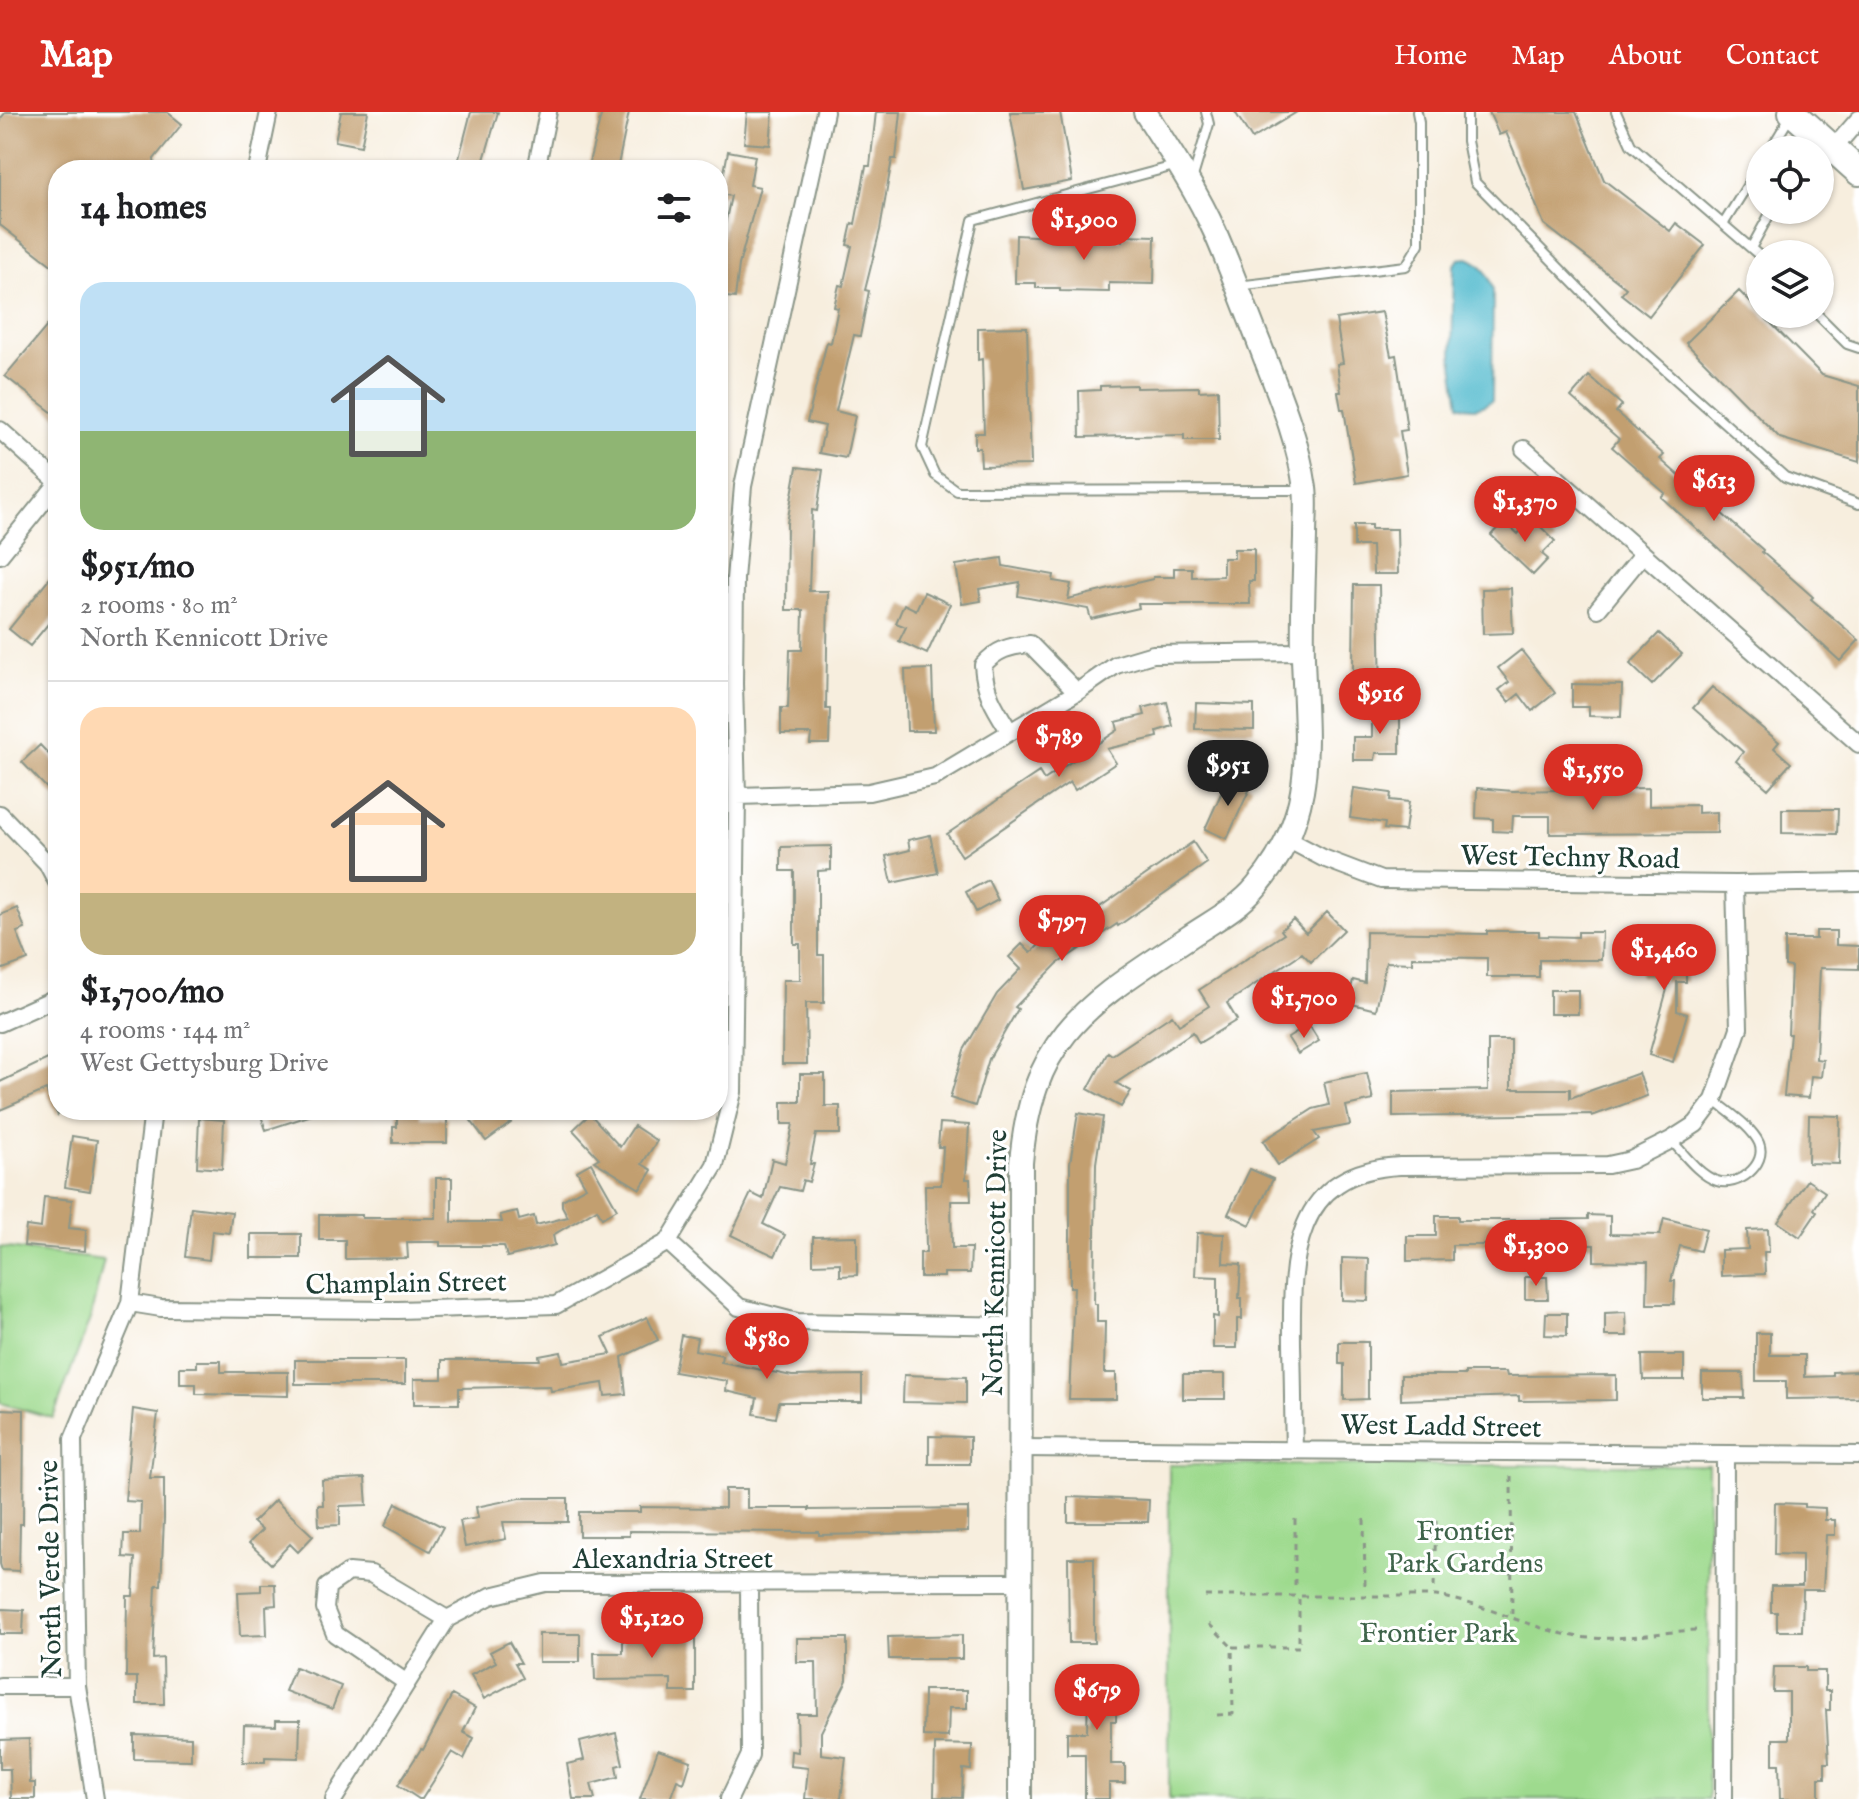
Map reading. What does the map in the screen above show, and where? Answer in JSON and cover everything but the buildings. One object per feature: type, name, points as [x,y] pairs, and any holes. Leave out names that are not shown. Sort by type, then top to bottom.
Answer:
[{"type":"main road","points":[[1792,112],[1814,136]]},
{"type":"main road","points":[[1834,153],[1859,172]]},
{"type":"street","points":[[259,160],[269,112]]},
{"type":"street","points":[[538,160],[548,112]]},
{"type":"street","points":[[728,661],[743,486],[825,112]]},
{"type":"street","name":"North Kennicott Drive","points":[[1020,1799],[1022,1582],[1019,1326],[1023,1133],[1035,1087],[1049,1057],[1070,1026],[1087,1008],[1254,890],[1289,840],[1303,799],[1306,757],[1303,652],[1305,490],[1292,427],[1214,231],[1179,165],[1145,112]]},
{"type":"street","points":[[1828,136],[1859,119]]},
{"type":"street","points":[[0,430],[48,474]]},
{"type":"street","points":[[1524,449],[1859,744]]},
{"type":"street","points":[[0,555],[48,495]]},
{"type":"street","points":[[1598,609],[1643,554]]},
{"type":"street","points":[[1010,732],[987,694],[984,681],[983,665],[995,652],[1030,644],[1077,692]]},
{"type":"street","points":[[737,796],[869,792],[935,777],[1077,692],[1116,665],[1153,654],[1303,652]]},
{"type":"street","points":[[728,704],[737,796],[733,1092],[728,1112]]},
{"type":"street","points":[[0,814],[48,855]]},
{"type":"street","name":"West Techny Road","points":[[1289,840],[1323,858],[1381,880],[1735,884],[1859,882]]},
{"type":"street","points":[[1294,1449],[1293,1267],[1305,1225],[1318,1203],[1333,1187],[1352,1175],[1387,1166],[1608,1165],[1631,1160],[1696,1124],[1714,1100],[1739,1028],[1735,884]]},
{"type":"street","points":[[0,1023],[48,1001]]},
{"type":"street","name":"North Verde Drive","points":[[95,1799],[77,1686],[73,1439],[130,1303],[152,1120]]},
{"type":"street","points":[[726,1120],[715,1165],[668,1242],[739,1307],[797,1322],[1019,1326]]},
{"type":"street","name":"Champlain Street","points":[[130,1303],[161,1308],[398,1310],[556,1305],[668,1242]]},
{"type":"street","name":"West Ladd Street","points":[[1021,1448],[1859,1455]]},
{"type":"street","points":[[1724,1799],[1725,1455]]},
{"type":"street","points":[[334,1799],[407,1683],[447,1619],[371,1574],[349,1572],[327,1587],[325,1609],[335,1634],[407,1683]]},
{"type":"street","name":"Alexandria Street","points":[[447,1619],[491,1596],[545,1583],[749,1585],[1022,1582]]},
{"type":"street","points":[[729,1799],[750,1755],[749,1585]]},
{"type":"street","points":[[0,1686],[77,1686]]},
{"type":"lane","points":[[1190,185],[1209,124],[1206,112]]},
{"type":"lane","points":[[1237,286],[1406,266],[1419,244],[1417,112]]},
{"type":"lane","points":[[1467,112],[1467,141],[1475,182],[1617,327],[1785,477],[1859,504]]},
{"type":"lane","points":[[1616,112],[1631,145],[1746,243]]},
{"type":"lane","points":[[1778,136],[1792,112]]},
{"type":"lane","points":[[1179,165],[973,220],[922,447],[935,475],[957,491],[1305,490]]},
{"type":"lane","points":[[1724,223],[1746,188]]},
{"type":"lane","points":[[1831,328],[1847,344],[1859,348]]},
{"type":"lane","points":[[1671,1140],[1700,1171],[1719,1182],[1735,1181],[1756,1167],[1761,1154],[1759,1143],[1748,1129],[1714,1100]]},
{"type":"path","points":[[1511,1476],[1512,1618]]},
{"type":"path","points":[[1295,1519],[1295,1586]]},
{"type":"path","points":[[1364,1519],[1365,1586]]},
{"type":"path","points":[[1434,1587],[1436,1519]]},
{"type":"path","points":[[1205,1596],[1436,1596],[1456,1599],[1554,1632],[1601,1639],[1696,1630]]},
{"type":"path","points":[[1232,1647],[1299,1647],[1299,1597]]},
{"type":"path","points":[[1209,1624],[1232,1647],[1233,1714],[1217,1715]]},
{"type":"green space","points":[[0,1247],[104,1260],[90,1319],[53,1418],[0,1403]]},
{"type":"green space","name":"Frontier Park","points":[[1169,1465],[1708,1465],[1708,1799],[1169,1799]]},
{"type":"water","points":[[1468,258],[1485,270],[1493,290],[1492,400],[1472,408],[1459,405],[1452,357],[1454,266],[1459,259]]},
{"type":"park label","name":"Frontier Park Gardens","points":[[1465,1546]]}]
